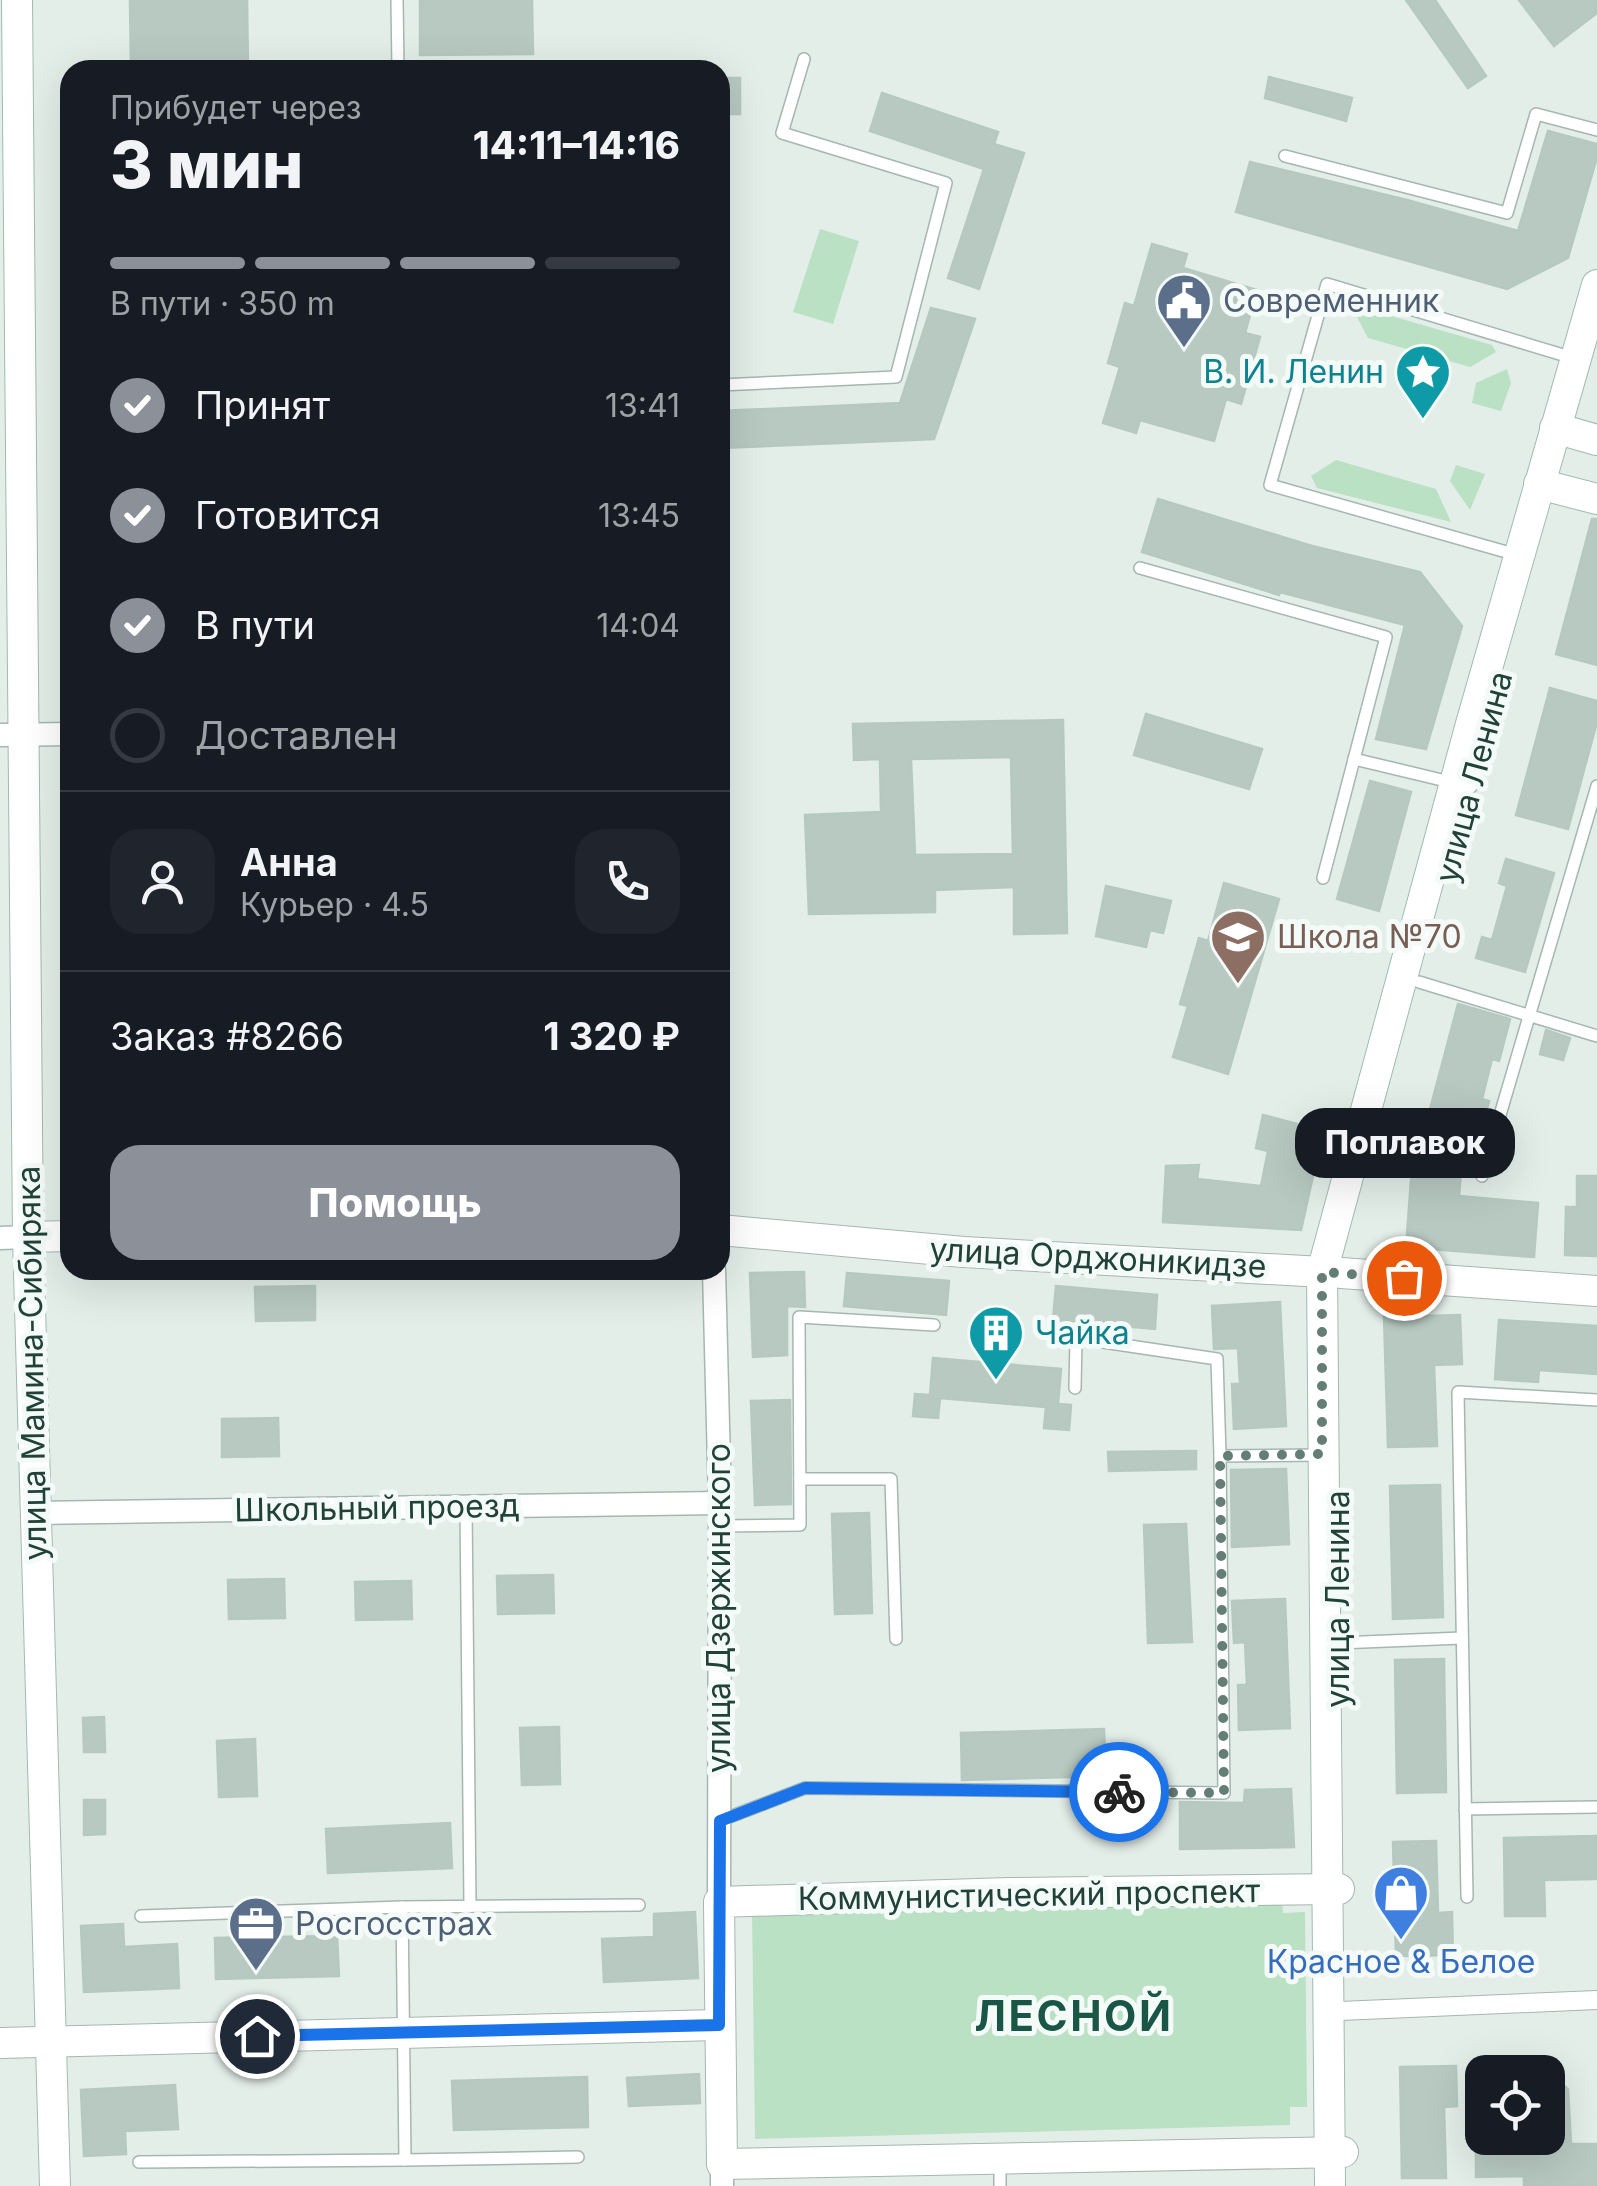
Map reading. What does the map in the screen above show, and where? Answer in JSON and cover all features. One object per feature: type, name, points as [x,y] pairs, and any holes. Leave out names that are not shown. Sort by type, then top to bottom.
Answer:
[{"type":"main road","name":"улица Мамина-Сибиряка","points":[[17,0],[12,735],[14,1237],[34,1513],[55,2186]]},
{"type":"main road","points":[[1572,358],[1597,285]]},
{"type":"main road","name":"улица Ленина","points":[[1343,2186],[1336,2152],[1340,2011],[1332,1889],[1331,1272],[1463,785],[1515,555],[1546,485],[1561,430],[1572,358],[1597,327]]},
{"type":"main road","points":[[1561,430],[1597,440]]},
{"type":"main road","points":[[1546,485],[1597,499]]},
{"type":"main road","name":"улица Орджоникидзе","points":[[730,1231],[964,1252],[1597,1290]]},
{"type":"main road","points":[[14,1237],[60,1236]]},
{"type":"main road","points":[[1330,2186],[1336,2152],[1332,1889]]},
{"type":"main road","name":"Коммунистический проспект","points":[[719,1902],[1332,1889]]},
{"type":"main road","name":"улица Дзержинского","points":[[719,1902],[722,2175]]},
{"type":"main road","points":[[0,2043],[719,2025]]},
{"type":"main road","points":[[722,2175],[1000,2173],[1336,2152]]},
{"type":"street","points":[[12,735],[60,734]]},
{"type":"street","name":"улица Дзержинского","points":[[714,1280],[720,1515],[719,1902]]},
{"type":"street","name":"Школьный проезд","points":[[34,1513],[466,1507],[720,1515]]},
{"type":"street","points":[[1340,2011],[1597,2000]]},
{"type":"lane","points":[[397,0],[398,60]]},
{"type":"lane","points":[[730,384],[896,376],[946,183],[782,132],[804,59]]},
{"type":"lane","points":[[1286,156],[1507,213],[1536,114],[1597,130]]},
{"type":"lane","points":[[1515,555],[1270,485],[1328,284],[1572,358]]},
{"type":"lane","points":[[1140,568],[1386,637],[1323,878]]},
{"type":"lane","points":[[1354,759],[1463,785]]},
{"type":"lane","points":[[1482,1176],[1597,786]]},
{"type":"lane","points":[[1410,979],[1597,1036]]},
{"type":"lane","points":[[720,1515],[800,1525],[799,1317],[934,1325]]},
{"type":"lane","points":[[720,1821],[805,1788],[1224,1793],[1217,1359],[1076,1338],[1075,1388]]},
{"type":"lane","points":[[1467,1897],[1458,1392],[1597,1400]]},
{"type":"lane","points":[[1220,1456],[1330,1454]]},
{"type":"lane","points":[[800,1479],[891,1479],[896,1639]]},
{"type":"lane","points":[[466,1507],[470,1906]]},
{"type":"lane","points":[[1331,1643],[1462,1638]]},
{"type":"lane","points":[[1465,1809],[1597,1807]]},
{"type":"lane","points":[[141,1916],[402,1907],[639,1905]]},
{"type":"lane","points":[[402,1907],[406,2160]]},
{"type":"lane","points":[[139,2162],[578,2157]]},
{"type":"green space","points":[[820,229],[859,241],[833,324],[793,312]]},
{"type":"green space","points":[[1367,309],[1492,345],[1496,352],[1470,367],[1368,338],[1357,317]]},
{"type":"green space","points":[[1507,369],[1511,383],[1501,411],[1472,403],[1476,383]]},
{"type":"green space","points":[[1336,460],[1436,489],[1451,522],[1317,488],[1311,476]]},
{"type":"green space","points":[[1456,465],[1485,474],[1470,510],[1450,481]]},
{"type":"green space","points":[[1282,1897],[1283,1913],[1305,1912],[1307,2107],[1290,2107],[1290,2125],[755,2139],[752,1911]]},
{"type":"building","points":[[130,0],[247,0],[248,60],[131,60]]},
{"type":"building","points":[[420,0],[532,0],[533,54],[420,55]]},
{"type":"building","points":[[1406,0],[1435,0],[1486,76],[1468,88]]},
{"type":"building","points":[[1519,0],[1597,0],[1597,13],[1554,46]]},
{"type":"building","points":[[1269,77],[1352,98],[1346,121],[1265,98]]},
{"type":"building","points":[[730,78],[740,78],[740,114],[730,114]]},
{"type":"building","points":[[882,93],[998,132],[994,144],[1024,153],[979,289],[948,278],[984,169],[870,131]]},
{"type":"building","points":[[1548,131],[1597,144],[1597,157],[1568,258],[1507,289],[1236,212],[1250,162],[1518,231]]},
{"type":"building","name":"Современник","points":[[1152,244],[1187,254],[1183,268],[1257,290],[1245,333],[1260,337],[1241,404],[1226,399],[1214,441],[1140,420],[1136,433],[1103,423],[1120,367],[1108,363],[1125,303],[1134,306]]},
{"type":"building","points":[[931,308],[975,319],[934,439],[730,448],[730,411],[900,403]]},
{"type":"building","points":[[1158,499],[1312,546],[1420,572],[1462,626],[1426,749],[1376,739],[1405,625],[1280,592],[1279,595],[1142,552]]},
{"type":"building","points":[[1592,519],[1597,519],[1597,665],[1556,654]]},
{"type":"building","points":[[1550,688],[1597,701],[1597,722],[1568,829],[1516,815]]},
{"type":"building","points":[[1146,714],[1262,749],[1249,789],[1134,755]]},
{"type":"building","points":[[1063,720],[1067,933],[1014,934],[1014,887],[935,890],[935,912],[809,914],[805,815],[881,812],[880,759],[854,760],[853,724]],"holes":[[[1011,757],[1013,854],[915,855],[911,759]]]},
{"type":"building","points":[[1370,781],[1411,792],[1379,911],[1337,899]]},
{"type":"building","points":[[1506,859],[1554,873],[1525,972],[1476,958],[1482,937],[1492,940],[1507,886],[1499,883]]},
{"type":"building","points":[[1224,883],[1279,899],[1228,1074],[1173,1057],[1188,1006],[1180,1004],[1199,938],[1208,941]]},
{"type":"building","points":[[1106,886],[1171,901],[1163,933],[1150,930],[1146,947],[1096,936]]},
{"type":"building","points":[[1458,1004],[1510,1019],[1499,1061],[1492,1059],[1482,1099],[1489,1101],[1477,1146],[1424,1132]]},
{"type":"building","points":[[1546,1030],[1570,1038],[1563,1060],[1540,1054]]},
{"type":"building","points":[[1263,1115],[1323,1131],[1301,1230],[1163,1222],[1166,1166],[1199,1165],[1197,1179],[1261,1186],[1268,1151],[1256,1148]]},
{"type":"building","points":[[1412,1167],[1461,1171],[1459,1196],[1538,1203],[1534,1257],[1406,1247]]},
{"type":"building","points":[[1577,1176],[1597,1176],[1597,1256],[1565,1255],[1566,1207],[1577,1207]]},
{"type":"building","points":[[804,1272],[805,1307],[787,1306],[787,1355],[753,1357],[750,1273]]},
{"type":"building","points":[[847,1273],[949,1281],[946,1315],[844,1306]]},
{"type":"building","points":[[315,1286],[315,1320],[256,1321],[255,1287]]},
{"type":"building","points":[[1056,1286],[1157,1295],[1155,1329],[1053,1320]]},
{"type":"building","points":[[1280,1302],[1286,1426],[1234,1429],[1232,1384],[1240,1384],[1238,1348],[1214,1349],[1212,1306]]},
{"type":"building","points":[[1460,1315],[1462,1364],[1434,1365],[1437,1446],[1388,1447],[1384,1317]]},
{"type":"building","points":[[1499,1320],[1597,1326],[1597,1374],[1539,1370],[1538,1382],[1495,1379]]},
{"type":"building","name":"Чайка","points":[[933,1358],[1061,1369],[1058,1404],[1071,1405],[1069,1430],[1044,1428],[1046,1407],[940,1398],[938,1418],[913,1416],[915,1394],[930,1395]]},
{"type":"building","points":[[790,1400],[791,1504],[755,1505],[751,1401]]},
{"type":"building","points":[[278,1418],[279,1456],[222,1457],[222,1419]]},
{"type":"building","points":[[1196,1451],[1196,1469],[1109,1471],[1108,1452]]},
{"type":"building","points":[[1286,1469],[1289,1544],[1232,1547],[1231,1470]]},
{"type":"building","points":[[1440,1485],[1443,1617],[1393,1619],[1390,1486]]},
{"type":"building","points":[[869,1513],[872,1613],[835,1614],[832,1514]]},
{"type":"building","points":[[1186,1524],[1192,1642],[1148,1643],[1144,1525]]},
{"type":"building","points":[[553,1575],[554,1613],[498,1614],[497,1576]]},
{"type":"building","points":[[284,1579],[285,1618],[229,1619],[228,1580]]},
{"type":"building","points":[[411,1581],[412,1619],[356,1620],[355,1582]]},
{"type":"building","points":[[1285,1599],[1290,1728],[1239,1730],[1238,1685],[1247,1685],[1245,1642],[1234,1643],[1232,1601]]},
{"type":"building","points":[[1444,1659],[1446,1792],[1397,1793],[1395,1660]]},
{"type":"building","points":[[104,1717],[105,1752],[84,1752],[83,1718]]},
{"type":"building","points":[[559,1727],[560,1784],[522,1785],[520,1728]]},
{"type":"building","points":[[1104,1729],[1106,1776],[962,1780],[961,1733]]},
{"type":"building","points":[[255,1739],[257,1796],[219,1797],[217,1741]]},
{"type":"building","points":[[1291,1789],[1294,1847],[1180,1849],[1180,1802],[1244,1803],[1245,1790]]},
{"type":"building","points":[[84,1800],[105,1800],[105,1834],[84,1835]]},
{"type":"building","points":[[450,1823],[452,1868],[328,1873],[326,1829]]},
{"type":"building","points":[[1597,1836],[1597,1879],[1544,1880],[1545,1916],[1505,1916],[1504,1838]]},
{"type":"building","points":[[1436,1841],[1438,1913],[1452,1912],[1453,1955],[1396,1956],[1393,1842]]},
{"type":"building","points":[[695,1912],[698,1978],[604,1982],[602,1939],[654,1937],[654,1914]]},
{"type":"building","points":[[123,1924],[124,1947],[177,1944],[179,1988],[84,1992],[81,1926]]},
{"type":"building","points":[[337,1936],[339,1976],[216,1979],[215,1938]]},
{"type":"building","points":[[1456,2066],[1457,2106],[1444,2107],[1446,2178],[1402,2178],[1400,2067]]},
{"type":"building","points":[[699,2074],[700,2103],[629,2106],[627,2078]]},
{"type":"building","points":[[587,2077],[588,2127],[454,2130],[452,2081]]},
{"type":"building","points":[[175,2085],[178,2129],[125,2131],[126,2154],[84,2156],[81,2090]]},
{"type":"building","points":[[1565,2086],[1568,2089],[1571,2144],[1597,2144],[1597,2186],[1524,2186],[1524,2176],[1476,2177],[1476,2155],[1565,2155]]},
{"type":"way so far","points":[[1119,1792],[1224,1793],[1220,1456],[1322,1454],[1322,1272],[1404,1278]]},
{"type":"place","name":"Современник","points":[[1184,350]]},
{"type":"place","name":"В. И. Ленин","points":[[1423,421]]},
{"type":"place","name":"Школа №70","points":[[1238,986]]},
{"type":"place","name":"Поплавок","points":[[1404,1278]]},
{"type":"place","name":"Чайка","points":[[996,1382]]},
{"type":"place","name":"Красное & Белое","points":[[1401,1942]]},
{"type":"place","name":"Росгосстрах","points":[[256,1973]]},
{"type":"district","name":"ЛЕСНОЙ","points":[[1074,2016]]},
{"type":"route","points":[[257,2036],[719,2025],[720,1821],[805,1788],[1119,1792]]}]
